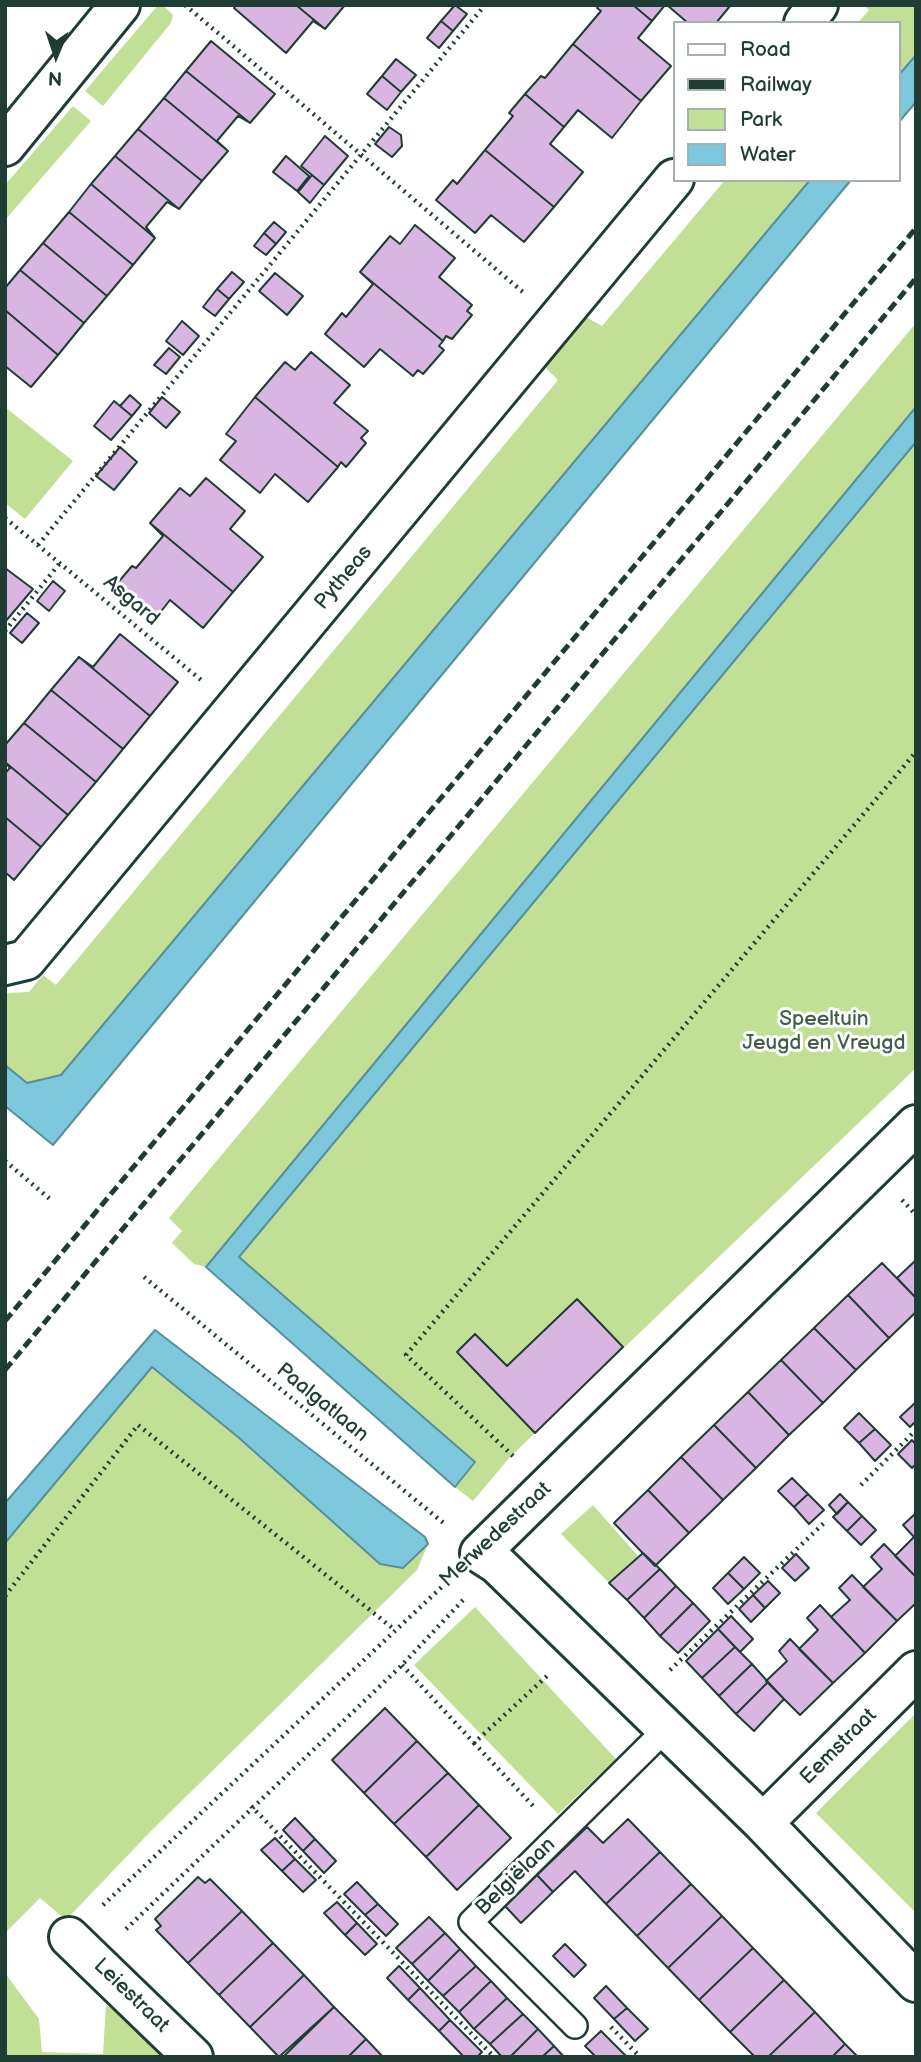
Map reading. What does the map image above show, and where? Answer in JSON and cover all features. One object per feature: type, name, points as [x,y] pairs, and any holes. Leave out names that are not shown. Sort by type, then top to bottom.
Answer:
[{"type":"street","points":[[5,146],[120,5]]},
{"type":"street","points":[[806,21],[818,5]]},
{"type":"street","name":"Pytheas","points":[[5,965],[26,960],[673,180]]},
{"type":"street","name":"Merwedestraat","points":[[489,1559],[547,1488],[916,1125]]},
{"type":"street","points":[[489,1559],[763,1823],[916,1982]]},
{"type":"street","name":"Eemstraat","points":[[763,1823],[916,1671]]},
{"type":"street","name":"Leiestraat","points":[[82,1949],[193,2057]]},
{"type":"lane","name":"Belgiëlaan","points":[[575,2026],[471,1922],[666,1729]]},
{"type":"path","points":[[185,5],[556,321]]},
{"type":"path","points":[[38,545],[485,5]]},
{"type":"path","name":"Asgard","points":[[5,518],[236,708]]},
{"type":"path","points":[[5,631],[60,563]]},
{"type":"path","points":[[547,1488],[406,1355],[916,752]]},
{"type":"path","points":[[5,1161],[51,1200]]},
{"type":"path","name":"Paalgatlaan","points":[[144,1277],[489,1559]]},
{"type":"path","points":[[5,1596],[138,1425],[395,1630]]},
{"type":"path","points":[[861,1485],[916,1430]]},
{"type":"path","points":[[637,1701],[824,1524]]},
{"type":"path","name":"Merwedestraat","points":[[82,1949],[395,1630],[489,1559]]},
{"type":"path","name":"Merwedestraat","points":[[82,1949],[251,1806],[402,1665],[489,1559]]},
{"type":"path","points":[[474,1743],[580,1646]]},
{"type":"path","points":[[402,1665],[560,1834]]},
{"type":"path","points":[[251,1806],[494,2057]]},
{"type":"green space","points":[[158,5],[163,5],[173,15],[171,23],[103,106],[85,91]]},
{"type":"green space","points":[[863,5],[916,5],[916,55],[900,74],[900,21],[860,21],[869,10]]},
{"type":"green space","points":[[73,106],[91,121],[5,220],[5,185]]},
{"type":"green space","points":[[723,182],[808,182],[61,1075],[27,1083],[5,1065],[5,993],[29,992],[43,975],[56,985],[558,380],[546,368],[584,316],[602,326]]},
{"type":"green space","points":[[916,323],[916,407],[206,1267],[194,1264],[172,1243],[182,1231],[169,1218]]},
{"type":"green space","points":[[5,407],[73,461],[25,519],[5,503]]},
{"type":"green space","name":"Speeltuin Jeugd en Vreugd","points":[[916,442],[916,1068],[510,1457],[473,1501],[455,1487],[475,1462],[239,1258]]},
{"type":"green space","points":[[152,1366],[403,1568],[428,1544],[417,1570],[151,1831],[66,1920],[40,1898],[5,1933],[5,1543]]},
{"type":"green space","points":[[593,1505],[638,1556],[609,1583],[561,1534]]},
{"type":"green space","points":[[475,1607],[616,1759],[558,1814],[414,1665]]},
{"type":"green space","points":[[916,1713],[916,1913],[816,1813]]},
{"type":"green space","points":[[5,1973],[39,2019],[42,2052],[103,2054],[106,2005],[142,2029],[162,2057],[5,2057]]},
{"type":"water","points":[[916,55],[916,102],[900,121],[900,74]]},
{"type":"water","points":[[808,182],[849,182],[53,1145],[5,1106],[5,1065],[27,1083],[61,1075]]},
{"type":"water","points":[[916,407],[916,442],[239,1257],[475,1462],[455,1487],[206,1267]]},
{"type":"water","points":[[155,1330],[425,1537],[428,1544],[403,1568],[380,1564],[238,1437],[152,1367],[5,1543],[5,1503]]},
{"type":"building","points":[[236,5],[296,5],[325,29],[313,21],[286,53],[234,8]]},
{"type":"building","points":[[296,5],[345,5],[325,29]]},
{"type":"building","points":[[455,5],[467,14],[453,31],[441,21]]},
{"type":"building","points":[[599,5],[633,5],[652,21],[638,38],[671,66],[641,101],[573,44],[601,11],[597,8]]},
{"type":"building","points":[[633,5],[665,5],[652,21]]},
{"type":"building","points":[[667,5],[730,5],[718,21],[686,21]]},
{"type":"building","points":[[441,21],[453,31],[439,48],[427,38]]},
{"type":"building","points":[[211,41],[275,94],[250,123],[186,71]]},
{"type":"building","points":[[573,44],[641,101],[612,138],[578,110],[564,127],[525,94],[541,76],[545,78]]},
{"type":"building","points":[[396,59],[416,75],[401,92],[382,76]]},
{"type":"building","points":[[186,71],[250,123],[238,116],[217,141],[228,151],[164,98]]},
{"type":"building","points":[[382,76],[401,92],[387,110],[367,94]]},
{"type":"building","points":[[525,94],[564,127],[550,144],[583,172],[554,207],[485,150],[513,116],[509,113]]},
{"type":"building","points":[[164,98],[228,151],[202,181],[138,129]]},
{"type":"building","points":[[389,127],[401,135],[402,146],[392,157],[375,144]]},
{"type":"building","points":[[138,129],[202,181],[179,209],[115,156]]},
{"type":"building","points":[[325,136],[348,156],[324,185],[301,166]]},
{"type":"building","points":[[485,150],[554,207],[524,242],[491,215],[475,233],[436,200],[453,180],[457,184]]},
{"type":"building","points":[[115,156],[179,209],[167,202],[146,227],[155,238],[91,184]]},
{"type":"building","points":[[286,156],[309,176],[297,191],[273,172]]},
{"type":"building","points":[[312,175],[324,185],[310,203],[298,192]]},
{"type":"building","points":[[91,184],[155,238],[133,265],[69,212]]},
{"type":"building","points":[[69,212],[133,265],[107,296],[43,243]]},
{"type":"building","points":[[274,222],[286,232],[276,244],[264,233]]},
{"type":"building","points":[[415,225],[455,258],[439,277],[472,305],[467,311],[472,315],[452,339],[446,336],[443,341],[360,272],[390,236],[400,244]]},
{"type":"building","points":[[264,233],[276,244],[266,255],[254,246]]},
{"type":"building","points":[[43,243],[107,296],[84,323],[20,270]]},
{"type":"building","points":[[20,270],[84,323],[58,355],[5,310],[5,288]]},
{"type":"building","points":[[232,272],[244,282],[229,299],[217,289]]},
{"type":"building","points":[[360,272],[443,341],[439,346],[444,350],[423,374],[418,370],[413,376],[380,349],[364,367],[325,334],[342,313],[346,317],[373,284]]},
{"type":"building","points":[[275,273],[303,296],[287,315],[259,291]]},
{"type":"building","points":[[217,289],[229,299],[215,316],[203,307]]},
{"type":"building","points":[[5,310],[58,355],[31,387],[5,366]]},
{"type":"building","points":[[182,321],[199,336],[183,355],[166,341]]},
{"type":"building","points":[[169,348],[180,357],[166,374],[154,365]]},
{"type":"building","points":[[311,352],[350,385],[334,403],[368,431],[361,438],[366,443],[346,467],[341,462],[338,467],[255,397],[285,362],[295,370]]},
{"type":"building","points":[[130,395],[141,405],[132,416],[120,406]]},
{"type":"building","points":[[162,397],[180,412],[166,428],[149,413]]},
{"type":"building","points":[[255,397],[338,467],[308,502],[275,474],[260,493],[220,460],[236,441],[226,434]]},
{"type":"building","points":[[114,401],[132,416],[111,440],[94,426]]},
{"type":"building","points":[[120,447],[137,462],[114,490],[96,476]]},
{"type":"building","points":[[206,478],[245,511],[230,529],[263,557],[233,592],[150,523],[180,488],[190,496]]},
{"type":"building","points":[[150,523],[233,592],[203,628],[170,600],[155,619],[115,586],[132,566],[136,568],[163,536]]},
{"type":"building","points":[[5,568],[33,589],[5,622]]},
{"type":"building","points":[[53,581],[65,591],[49,611],[37,601]]},
{"type":"building","points":[[27,613],[39,623],[22,643],[10,633]]},
{"type":"building","points":[[120,634],[178,682],[150,716],[79,657],[93,667]]},
{"type":"building","points":[[79,657],[150,716],[123,749],[51,690]]},
{"type":"building","points":[[51,690],[123,749],[96,782],[24,723]]},
{"type":"building","points":[[24,723],[96,782],[68,815],[5,762],[5,745]]},
{"type":"building","points":[[5,762],[68,815],[41,847],[5,817],[5,773],[10,768]]},
{"type":"building","points":[[5,817],[41,847],[14,880],[5,872]]},
{"type":"building","points":[[916,1260],[916,1298],[897,1278]]},
{"type":"building","points":[[882,1263],[916,1298],[916,1312],[889,1338],[848,1295]]},
{"type":"building","points":[[848,1295],[889,1338],[856,1370],[814,1328]]},
{"type":"building","points":[[577,1299],[623,1347],[535,1433],[457,1352],[475,1334],[507,1366]]},
{"type":"building","points":[[814,1328],[856,1370],[823,1403],[781,1360]]},
{"type":"building","points":[[781,1360],[823,1403],[789,1435],[748,1392]]},
{"type":"building","points":[[748,1392],[789,1435],[756,1468],[714,1425]]},
{"type":"building","points":[[916,1402],[916,1421],[910,1427],[900,1417]]},
{"type":"building","points":[[859,1413],[875,1429],[859,1443],[844,1428]]},
{"type":"building","points":[[714,1425],[756,1468],[723,1500],[681,1457]]},
{"type":"building","points":[[875,1429],[891,1445],[875,1461],[859,1443]]},
{"type":"building","points":[[912,1440],[916,1445],[916,1464],[912,1468],[898,1454]]},
{"type":"building","points":[[681,1457],[723,1500],[689,1533],[648,1490]]},
{"type":"building","points":[[792,1478],[808,1494],[794,1507],[778,1491]]},
{"type":"building","points":[[648,1490],[689,1533],[655,1566],[614,1523]]},
{"type":"building","points":[[808,1494],[824,1510],[809,1524],[794,1507]]},
{"type":"building","points":[[840,1494],[848,1502],[837,1514],[829,1505]]},
{"type":"building","points":[[848,1502],[862,1516],[847,1531],[833,1517]]},
{"type":"building","points":[[916,1513],[916,1577],[895,1556],[914,1537],[903,1525]]},
{"type":"building","points":[[862,1516],[876,1530],[861,1545],[847,1531]]},
{"type":"building","points":[[884,1544],[916,1577],[916,1603],[897,1621],[863,1587],[882,1569],[871,1557]]},
{"type":"building","points":[[643,1553],[660,1569],[627,1600],[609,1583]]},
{"type":"building","points":[[796,1554],[809,1568],[795,1581],[782,1568]]},
{"type":"building","points":[[744,1557],[760,1573],[744,1589],[728,1573]]},
{"type":"building","points":[[660,1569],[676,1586],[644,1618],[627,1600]]},
{"type":"building","points":[[728,1573],[744,1589],[728,1604],[713,1588]]},
{"type":"building","points":[[852,1575],[897,1621],[865,1653],[831,1617],[850,1600],[839,1588]]},
{"type":"building","points":[[768,1581],[780,1593],[765,1608],[753,1595]]},
{"type":"building","points":[[676,1586],[693,1603],[660,1636],[644,1618]]},
{"type":"building","points":[[753,1595],[765,1608],[751,1622],[739,1609]]},
{"type":"building","points":[[693,1603],[710,1621],[678,1653],[660,1636]]},
{"type":"building","points":[[820,1605],[865,1653],[833,1683],[799,1649],[818,1630],[807,1618]]},
{"type":"building","points":[[731,1616],[753,1639],[740,1652],[718,1629]]},
{"type":"building","points":[[718,1629],[735,1647],[702,1678],[686,1661]]},
{"type":"building","points":[[790,1639],[833,1683],[800,1715],[766,1681],[787,1661],[779,1651]]},
{"type":"building","points":[[735,1647],[752,1664],[719,1696],[702,1678]]},
{"type":"building","points":[[752,1664],[768,1682],[736,1714],[719,1696]]},
{"type":"building","points":[[768,1682],[784,1699],[754,1731],[736,1714]]},
{"type":"building","points":[[385,1708],[417,1741],[364,1793],[332,1760]]},
{"type":"building","points":[[417,1741],[448,1773],[394,1824],[364,1793]]},
{"type":"building","points":[[448,1773],[479,1805],[426,1857],[394,1824]]},
{"type":"building","points":[[479,1805],[511,1838],[457,1890],[426,1857]]},
{"type":"building","points":[[295,1818],[315,1839],[303,1851],[283,1830]]},
{"type":"building","points":[[628,1819],[660,1852],[606,1904],[575,1871],[553,1892],[537,1875],[587,1827],[603,1843]]},
{"type":"building","points":[[275,1838],[295,1859],[282,1871],[261,1850]]},
{"type":"building","points":[[315,1839],[336,1861],[324,1873],[303,1851]]},
{"type":"building","points":[[660,1852],[691,1884],[637,1936],[606,1904]]},
{"type":"building","points":[[295,1859],[316,1880],[303,1892],[282,1871]]},
{"type":"building","points":[[537,1875],[553,1892],[521,1923],[505,1906]]},
{"type":"building","points":[[198,1877],[205,1883],[210,1879],[242,1911],[188,1963],[156,1930],[161,1926],[155,1919]]},
{"type":"building","points":[[357,1882],[378,1904],[365,1915],[344,1894]]},
{"type":"building","points":[[691,1884],[722,1916],[668,1968],[637,1936]]},
{"type":"building","points":[[337,1902],[357,1923],[345,1935],[324,1913]]},
{"type":"building","points":[[378,1904],[398,1924],[386,1936],[365,1915]]},
{"type":"building","points":[[242,1911],[273,1943],[219,1995],[188,1963]]},
{"type":"building","points":[[722,1916],[753,1948],[699,2000],[668,1968]]},
{"type":"building","points":[[429,1917],[445,1933],[412,1964],[396,1948]]},
{"type":"building","points":[[357,1923],[377,1944],[365,1955],[345,1935]]},
{"type":"building","points":[[445,1933],[460,1949],[428,1981],[412,1964]]},
{"type":"building","points":[[273,1943],[304,1975],[250,2027],[219,1995]]},
{"type":"building","points":[[565,1944],[586,1965],[574,1977],[553,1956]]},
{"type":"building","points":[[753,1948],[784,1980],[730,2032],[699,2000]]},
{"type":"building","points":[[460,1949],[476,1966],[443,1996],[428,1981]]},
{"type":"building","points":[[399,1966],[420,1988],[408,2000],[387,1978]]},
{"type":"building","points":[[476,1966],[491,1981],[459,2012],[443,1996]]},
{"type":"building","points":[[304,1975],[334,2007],[279,2057],[250,2027]]},
{"type":"building","points":[[784,1980],[815,2012],[768,2057],[755,2057],[730,2032]]},
{"type":"building","points":[[491,1981],[507,1998],[474,2029],[459,2012]]},
{"type":"building","points":[[606,1986],[627,2008],[614,2019],[594,1998]]},
{"type":"building","points":[[420,1988],[450,2020],[439,2031],[408,2000]]},
{"type":"building","points":[[507,1998],[523,2014],[490,2044],[474,2029]]},
{"type":"building","points":[[334,2007],[366,2039],[348,2057],[283,2057]]},
{"type":"building","points":[[627,2008],[648,2029],[635,2041],[614,2019]]},
{"type":"building","points":[[815,2012],[845,2044],[832,2057],[768,2057]]},
{"type":"building","points":[[523,2014],[538,2029],[510,2057],[502,2057],[490,2044]]},
{"type":"building","points":[[450,2020],[482,2052],[477,2057],[464,2057],[439,2031]]},
{"type":"building","points":[[538,2029],[554,2046],[542,2057],[510,2057]]},
{"type":"building","points":[[601,2031],[627,2057],[596,2057],[585,2046]]},
{"type":"building","points":[[366,2039],[383,2057],[348,2057]]},
{"type":"building","points":[[845,2044],[858,2057],[832,2057]]},
{"type":"building","points":[[554,2046],[564,2057],[542,2057]]},
{"type":"railway","points":[[5,1321],[916,228]]},
{"type":"railway","points":[[5,1370],[916,278]]}]
